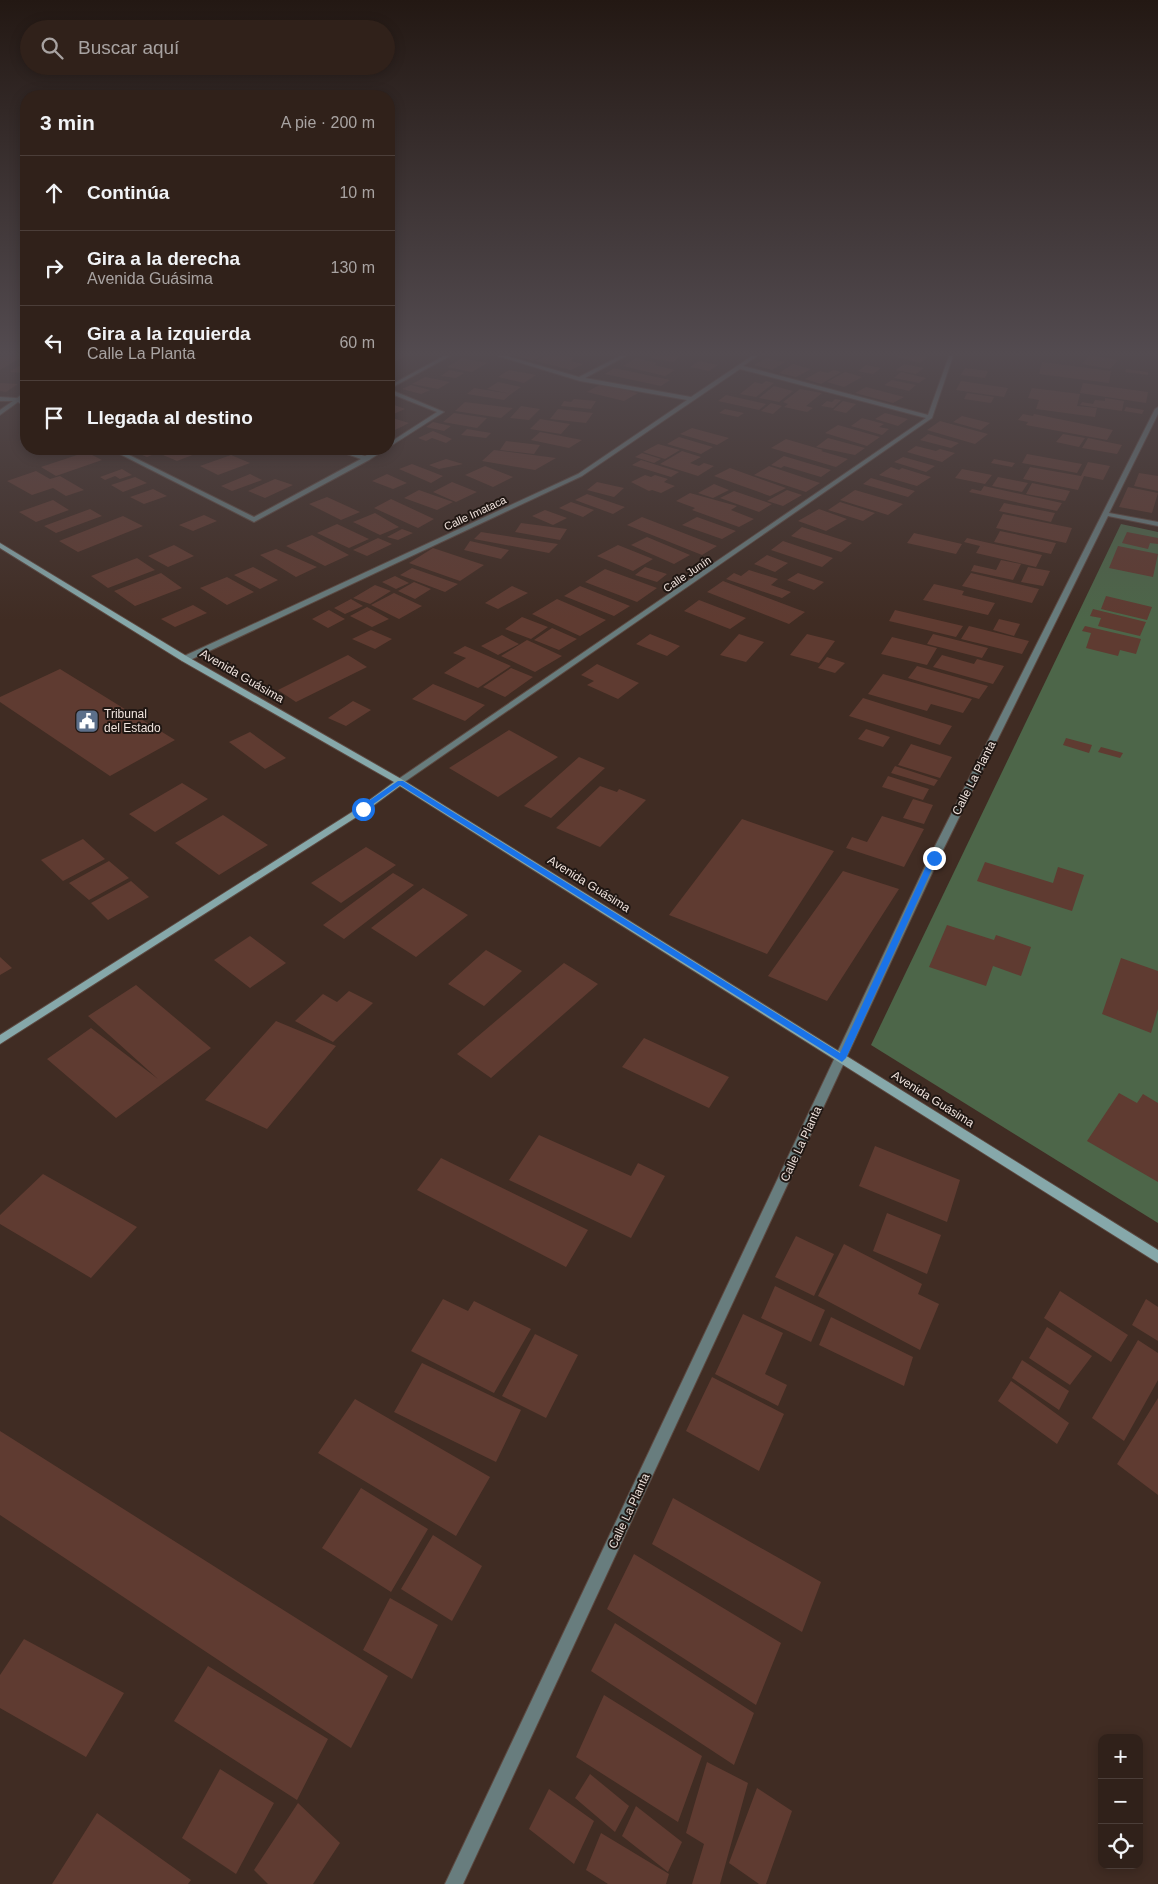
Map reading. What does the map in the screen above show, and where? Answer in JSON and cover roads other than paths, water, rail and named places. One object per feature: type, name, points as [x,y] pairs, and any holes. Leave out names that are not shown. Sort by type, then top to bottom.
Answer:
[{"type":"main road","name":"Avenida Guásima","points":[[0,545],[185,659],[400,782],[1158,1257]]},
{"type":"main road","points":[[0,1040],[363,809],[400,782]]},
{"type":"street","name":"Calle Imataca","points":[[185,659],[580,475],[625,444]]},
{"type":"street","name":"Calle Junín","points":[[400,782],[891,444]]},
{"type":"street","name":"Calle La Planta","points":[[454,1884],[934,858],[1144,444]]},
{"type":"street","points":[[125,455],[254,520],[373,455]]},
{"type":"street","points":[[355,455],[367,459]]},
{"type":"street","points":[[1107,514],[1158,524]]},
{"type":"place","name":"Tribunal del Estado","points":[[87,721]]}]
